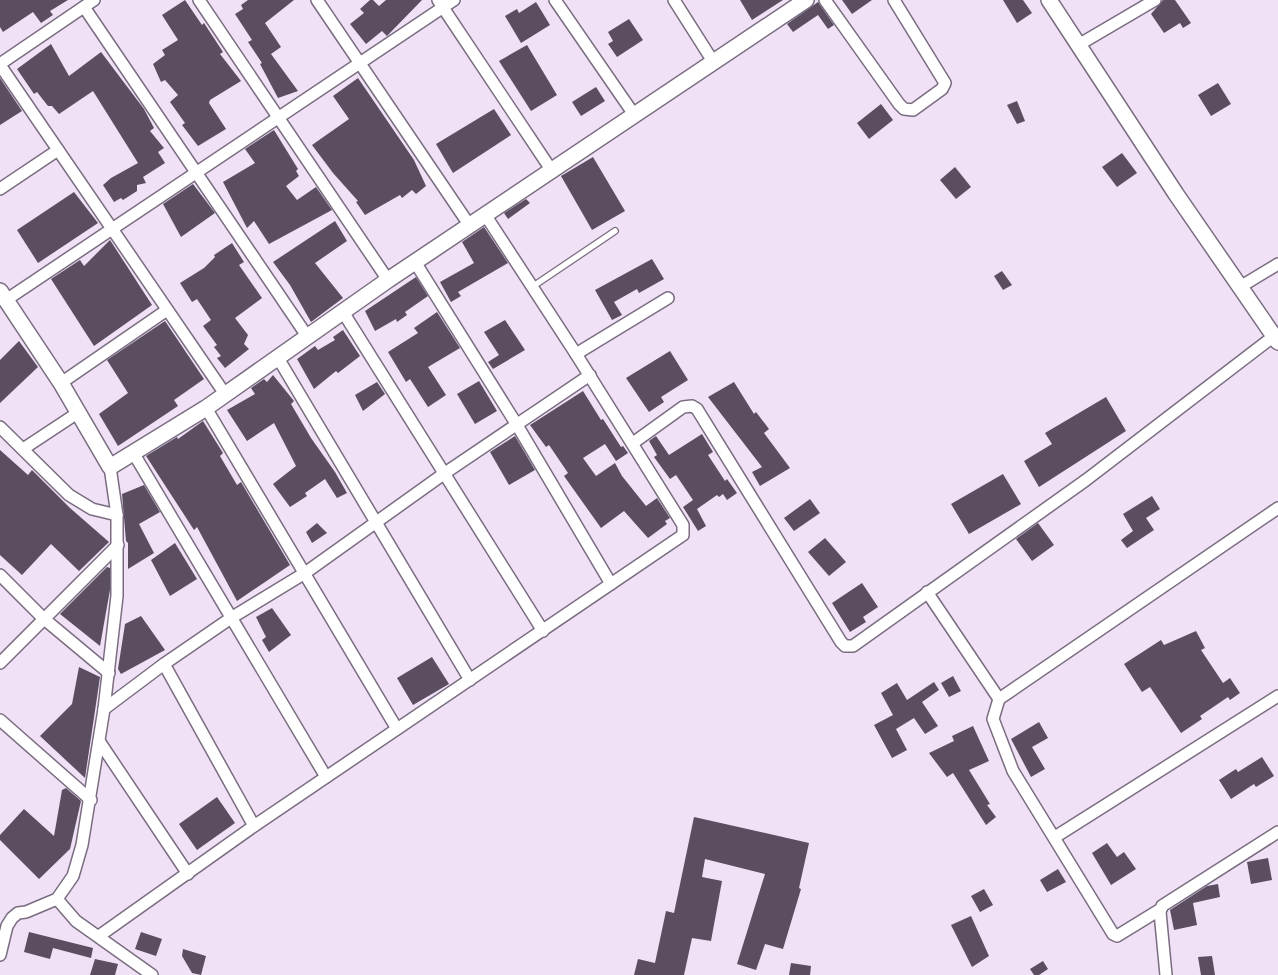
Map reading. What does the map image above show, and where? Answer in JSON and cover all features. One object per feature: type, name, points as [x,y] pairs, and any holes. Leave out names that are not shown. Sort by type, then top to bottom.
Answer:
[{"type":"street","points":[[199,0],[388,280]]},
{"type":"street","points":[[317,0],[470,226]]},
{"type":"street","points":[[0,955],[7,926],[12,918],[18,913],[26,912],[57,898],[73,876],[82,845],[91,800],[104,709],[117,596],[118,545],[117,515],[110,468],[79,412],[3,295],[111,229],[197,172],[359,63],[440,4],[454,0]]},
{"type":"street","points":[[555,0],[635,116]]},
{"type":"street","points":[[674,0],[714,63]]},
{"type":"street","points":[[825,0],[899,104],[904,109],[913,110],[942,89],[945,83],[894,0]]},
{"type":"street","points":[[633,442],[683,407],[692,406],[697,409],[845,646],[853,646],[1086,480],[1276,339],[1176,194],[1080,44],[1049,0]]},
{"type":"street","points":[[1080,44],[1155,0]]},
{"type":"street","points":[[110,468],[206,408],[388,280],[714,63],[799,2]]},
{"type":"street","points":[[225,394],[0,64],[88,3],[197,172],[307,336]]},
{"type":"street","points":[[440,4],[552,171]]},
{"type":"street","points":[[0,189],[58,150]]},
{"type":"street","points":[[99,936],[254,826],[680,539],[684,530],[633,442],[486,216]]},
{"type":"street","points":[[415,262],[516,425],[611,584]]},
{"type":"street","points":[[1240,287],[1278,264]]},
{"type":"street","points":[[576,354],[668,298]]},
{"type":"street","points":[[61,383],[167,310]]},
{"type":"street","points":[[343,312],[446,473],[543,631]]},
{"type":"street","points":[[278,358],[470,680]]},
{"type":"street","points":[[104,709],[164,664],[231,618],[305,573],[446,473],[590,375]]},
{"type":"street","points":[[206,408],[397,729]]},
{"type":"street","points":[[23,449],[79,412]]},
{"type":"street","points":[[0,427],[69,495],[92,509],[117,515]]},
{"type":"street","points":[[134,454],[326,777]]},
{"type":"street","points":[[1278,508],[999,699],[993,719],[995,729],[1013,771],[1055,837],[1098,912],[1115,935],[1278,832]]},
{"type":"street","points":[[0,663],[118,545]]},
{"type":"street","points":[[0,575],[44,618],[108,673]]},
{"type":"street","points":[[927,592],[999,699]]},
{"type":"street","points":[[164,664],[254,826]]},
{"type":"street","points":[[1055,837],[1278,696]]},
{"type":"street","points":[[0,720],[91,800]]},
{"type":"street","points":[[99,741],[188,874]]},
{"type":"street","points":[[57,898],[76,921],[152,975]]},
{"type":"street","points":[[1160,908],[1166,975]]},
{"type":"lane","points":[[532,287],[615,231]]},
{"type":"building","points":[[0,0],[68,0],[50,11],[53,15],[41,23],[33,12],[3,32],[0,27]]},
{"type":"building","points":[[185,0],[202,25],[204,23],[223,52],[220,54],[241,81],[210,100],[209,103],[226,129],[198,146],[182,125],[185,123],[170,102],[178,95],[165,80],[161,82],[153,64],[165,55],[162,50],[178,40],[162,15]]},
{"type":"building","points":[[248,0],[294,0],[265,23],[281,47],[271,54],[298,91],[278,98],[260,64],[262,63],[248,42],[252,40],[235,14],[243,9],[241,5]]},
{"type":"building","points":[[370,0],[373,0],[379,6],[386,0],[422,0],[387,36],[382,31],[366,44],[350,24],[364,13],[360,9]]},
{"type":"building","points":[[740,0],[783,0],[752,20]]},
{"type":"building","points":[[842,0],[872,0],[852,14]]},
{"type":"building","points":[[1003,0],[1023,0],[1032,13],[1017,23]]},
{"type":"building","points":[[1163,0],[1175,0],[1191,23],[1183,28],[1180,23],[1164,33],[1151,14]]},
{"type":"building","points":[[536,2],[550,25],[521,43],[505,16],[517,9],[519,13]]},
{"type":"building","points":[[818,2],[834,25],[828,29],[818,15],[793,32],[787,24]]},
{"type":"building","points":[[629,19],[643,40],[617,57],[608,44],[613,41],[608,32]]},
{"type":"building","points":[[51,44],[69,76],[101,52],[144,109],[154,128],[150,131],[164,148],[158,152],[165,163],[143,177],[146,183],[137,185],[137,191],[123,200],[121,198],[114,202],[103,185],[111,178],[138,163],[93,91],[59,114],[52,106],[48,106],[37,92],[34,94],[17,69]]},
{"type":"building","points":[[527,45],[557,95],[531,111],[499,61]]},
{"type":"building","points":[[0,78],[22,111],[0,125]]},
{"type":"building","points":[[358,78],[414,160],[426,186],[416,194],[412,190],[402,198],[400,195],[365,215],[356,202],[358,201],[333,173],[312,145],[349,119],[333,96]]},
{"type":"building","points":[[1218,83],[1231,104],[1211,116],[1198,95]]},
{"type":"building","points":[[596,87],[605,101],[581,116],[572,102]]},
{"type":"building","points":[[1017,101],[1025,121],[1017,124],[1007,105]]},
{"type":"building","points":[[881,104],[893,120],[869,139],[857,123]]},
{"type":"building","points":[[494,109],[511,135],[453,173],[436,144]]},
{"type":"building","points":[[274,130],[298,169],[296,171],[299,176],[286,186],[297,200],[316,187],[332,210],[269,244],[254,221],[247,228],[223,182],[255,163],[245,149]]},
{"type":"building","points":[[1122,153],[1137,173],[1117,187],[1102,167]]},
{"type":"building","points":[[593,157],[625,211],[592,230],[561,176]]},
{"type":"building","points":[[955,167],[971,187],[956,199],[940,180]]},
{"type":"building","points":[[193,184],[215,213],[181,237],[163,204]]},
{"type":"building","points":[[74,192],[98,223],[38,263],[17,230]]},
{"type":"building","points":[[526,199],[530,203],[508,219],[504,213]]},
{"type":"building","points":[[335,221],[347,241],[315,263],[343,298],[311,322],[290,285],[273,262]]},
{"type":"building","points":[[484,227],[508,263],[458,292],[461,296],[451,302],[440,282],[474,263],[462,242]]},
{"type":"building","points":[[110,240],[152,305],[94,346],[51,279],[80,260],[84,266]]},
{"type":"building","points":[[232,243],[244,262],[239,265],[262,298],[235,318],[248,335],[244,344],[249,349],[225,368],[217,358],[221,356],[214,347],[217,345],[203,326],[211,320],[197,299],[192,302],[180,283],[204,268],[215,257],[214,255]]},
{"type":"building","points":[[652,259],[664,279],[639,293],[637,289],[614,302],[622,315],[612,320],[595,290]]},
{"type":"building","points":[[1002,271],[1012,285],[1003,290],[994,276]]},
{"type":"building","points":[[416,277],[428,296],[405,312],[407,315],[397,322],[396,319],[375,331],[365,311]]},
{"type":"building","points":[[437,312],[460,348],[428,367],[446,395],[428,407],[410,379],[406,382],[388,352],[418,333],[414,328]]},
{"type":"building","points":[[505,320],[525,350],[493,369],[488,362],[499,355],[484,332]]},
{"type":"building","points":[[165,321],[204,379],[174,400],[178,406],[118,446],[99,414],[128,393],[107,360]]},
{"type":"building","points":[[343,330],[360,356],[338,373],[336,371],[314,389],[297,359],[315,346],[318,350],[335,340],[333,337]]},
{"type":"building","points":[[19,341],[38,367],[0,403],[0,360]]},
{"type":"building","points":[[670,351],[688,380],[661,397],[664,402],[649,412],[626,378]]},
{"type":"building","points":[[273,375],[294,401],[291,404],[347,493],[337,498],[325,479],[305,493],[307,496],[290,507],[273,484],[296,466],[274,423],[247,441],[227,410],[255,394],[251,388],[264,379],[267,382]]},
{"type":"building","points":[[479,381],[497,411],[475,424],[457,394]]},
{"type":"building","points":[[377,382],[385,394],[363,411],[355,395]]},
{"type":"building","points":[[734,382],[754,414],[756,412],[769,429],[764,433],[790,468],[760,486],[752,472],[762,467],[708,397]]},
{"type":"building","points":[[583,391],[601,420],[603,419],[621,447],[623,446],[628,453],[616,461],[605,444],[583,458],[596,476],[615,463],[622,476],[646,506],[657,498],[670,518],[665,521],[667,524],[648,538],[624,511],[601,528],[564,476],[568,473],[549,445],[546,447],[530,425]]},
{"type":"building","points":[[1106,397],[1126,431],[1039,487],[1024,461],[1052,444],[1045,433]]},
{"type":"building","points":[[203,421],[223,453],[220,456],[237,485],[241,482],[290,565],[237,601],[197,527],[194,530],[146,456],[177,437],[178,439]]},
{"type":"building","points":[[702,434],[713,452],[708,455],[725,481],[727,479],[737,493],[727,500],[723,494],[719,497],[717,495],[697,509],[706,526],[698,531],[683,507],[693,500],[676,475],[670,479],[654,457],[657,455],[649,441],[656,436],[669,455]]},
{"type":"building","points":[[515,436],[535,470],[509,485],[490,452]]},
{"type":"building","points":[[0,450],[28,475],[32,470],[70,508],[109,542],[79,571],[51,544],[22,575],[0,555]]},
{"type":"building","points":[[1003,474],[1021,504],[969,534],[951,504]]},
{"type":"building","points":[[144,485],[160,512],[139,524],[154,553],[128,569],[128,543],[126,541],[122,494]]},
{"type":"building","points":[[1152,496],[1160,509],[1146,518],[1154,530],[1127,548],[1121,540],[1133,531],[1123,514]]},
{"type":"building","points":[[810,499],[820,513],[794,531],[784,518]]},
{"type":"building","points":[[317,523],[327,533],[312,543],[306,532]]},
{"type":"building","points":[[1038,523],[1054,545],[1032,561],[1016,539]]},
{"type":"building","points":[[825,538],[846,562],[829,576],[808,552]]},
{"type":"building","points":[[175,543],[197,579],[170,596],[151,560]]},
{"type":"building","points":[[107,567],[110,568],[110,590],[100,646],[60,614]]},
{"type":"building","points":[[862,583],[878,607],[863,617],[866,622],[850,632],[832,603]]},
{"type":"building","points":[[272,608],[291,635],[269,652],[262,640],[266,637],[256,617]]},
{"type":"building","points":[[141,616],[165,650],[121,674],[118,669],[125,624]]},
{"type":"building","points":[[1196,631],[1205,648],[1201,650],[1223,683],[1230,678],[1240,693],[1230,700],[1228,697],[1200,716],[1202,719],[1181,733],[1150,687],[1142,692],[1124,664],[1161,640],[1164,645]]},
{"type":"building","points":[[432,657],[449,684],[413,705],[397,678]]},
{"type":"building","points":[[79,667],[100,677],[85,778],[40,736],[72,704]]},
{"type":"building","points":[[953,676],[961,691],[949,697],[941,683]]},
{"type":"building","points":[[934,682],[939,690],[922,702],[938,726],[925,734],[914,718],[896,729],[907,750],[892,758],[874,725],[893,715],[881,693],[897,683],[907,700]]},
{"type":"building","points":[[1039,722],[1048,738],[1032,747],[1045,769],[1031,777],[1011,739]]},
{"type":"building","points":[[973,726],[989,761],[969,770],[990,804],[987,805],[996,817],[986,825],[953,773],[947,777],[929,753],[954,741],[952,736]]},
{"type":"building","points":[[1262,757],[1274,776],[1256,787],[1254,784],[1231,799],[1219,780],[1236,769],[1238,772]]},
{"type":"building","points":[[66,788],[81,801],[70,849],[39,879],[0,840],[0,835],[24,809],[54,836],[62,790]]},
{"type":"building","points":[[217,797],[235,823],[197,850],[179,824]]},
{"type":"building","points":[[694,817],[809,843],[799,888],[801,889],[783,949],[765,944],[756,970],[737,964],[765,874],[705,859],[702,877],[722,881],[711,941],[692,938],[684,975],[634,975],[638,959],[655,963],[666,911],[674,913]]},
{"type":"building","points":[[1107,843],[1117,857],[1124,852],[1136,869],[1111,885],[1092,853]]},
{"type":"building","points":[[1268,858],[1272,880],[1251,884],[1247,862]]},
{"type":"building","points":[[1058,869],[1066,882],[1047,892],[1040,880]]},
{"type":"building","points":[[1218,884],[1220,897],[1193,903],[1197,925],[1174,930],[1170,910],[1207,886]]},
{"type":"building","points":[[984,889],[993,905],[980,912],[971,896]]},
{"type":"building","points":[[971,916],[989,956],[972,967],[951,925]]},
{"type":"building","points":[[29,932],[93,948],[91,958],[53,948],[50,959],[24,952]]},
{"type":"building","points":[[141,932],[162,939],[156,956],[135,949]]},
{"type":"building","points":[[183,949],[206,956],[201,975],[192,973],[182,956]]},
{"type":"building","points":[[1212,956],[1215,975],[1201,975],[1198,957]]},
{"type":"building","points":[[95,959],[118,964],[115,975],[90,975]]},
{"type":"building","points":[[1043,961],[1048,969],[1039,975],[1034,975],[1030,969]]},
{"type":"building","points":[[791,963],[811,966],[810,975],[789,975]]}]
